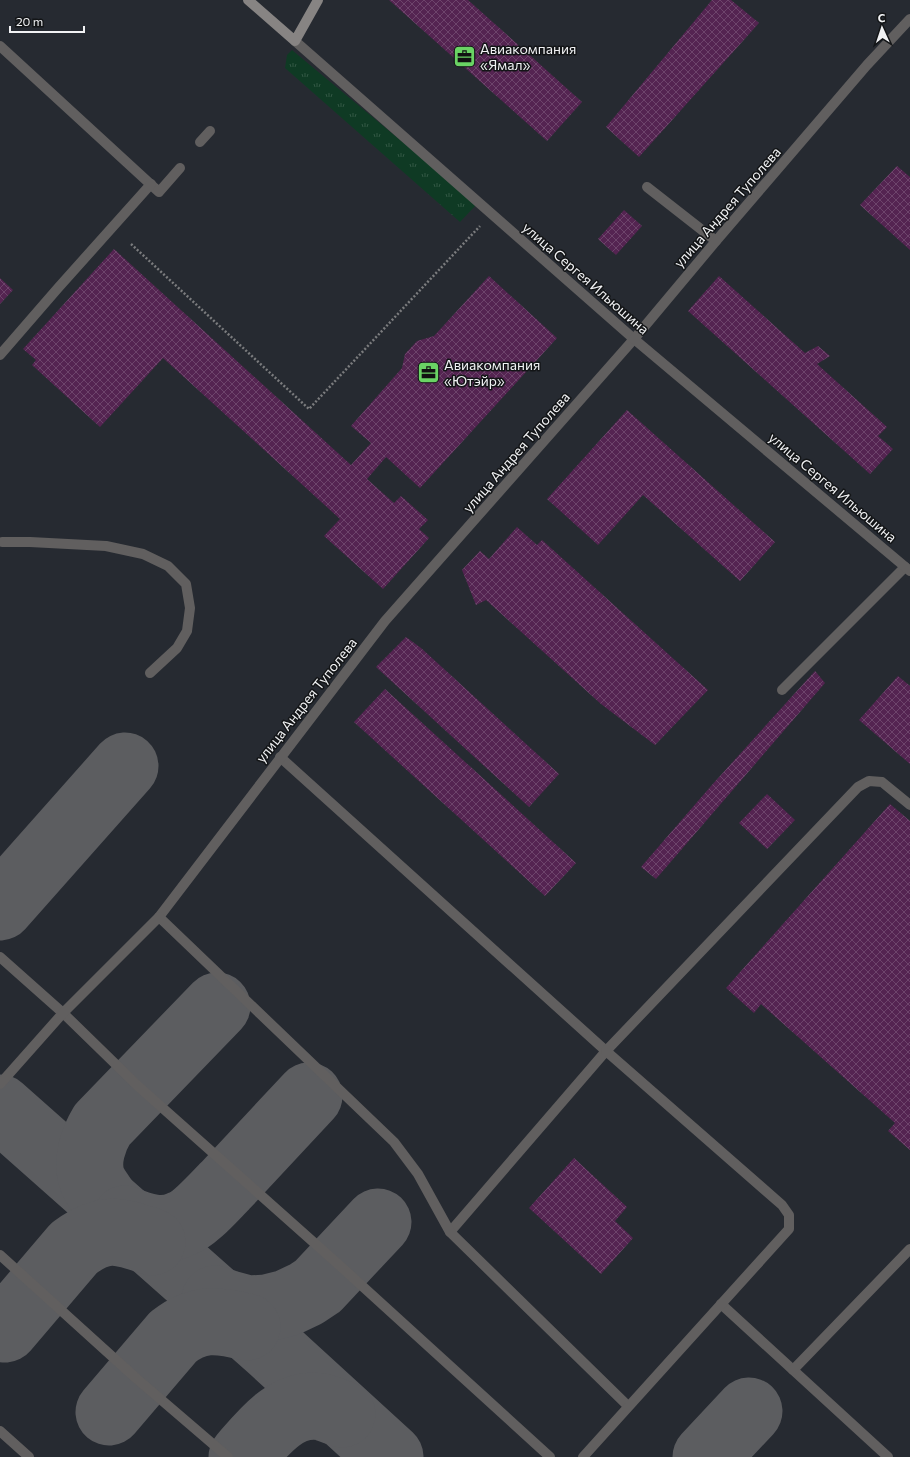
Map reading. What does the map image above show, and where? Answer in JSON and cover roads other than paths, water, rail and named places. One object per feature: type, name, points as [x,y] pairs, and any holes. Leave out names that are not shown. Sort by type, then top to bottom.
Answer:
[{"type":"street","name":"улица Сергея Ильюшина","points":[[248,0],[634,339],[908,569]]},
{"type":"street","points":[[295,41],[318,0]]},
{"type":"street","name":"улица Андрея Туполева","points":[[0,1084],[63,1012],[159,917],[385,621],[634,339],[867,65],[910,20]]},
{"type":"street","points":[[0,46],[159,192],[180,168]]},
{"type":"street","points":[[200,142],[210,131]]},
{"type":"street","points":[[0,355],[53,293],[151,184]]},
{"type":"street","points":[[647,187],[716,241]]},
{"type":"street","points":[[2,542],[106,546],[143,554],[168,566],[186,584],[190,608],[187,632],[177,648],[150,673]]},
{"type":"street","points":[[782,690],[908,569]]},
{"type":"street","points":[[280,757],[606,1051],[782,1205],[789,1215],[789,1229],[583,1457]]},
{"type":"street","points":[[450,1232],[606,1051],[858,788],[869,781],[882,782],[910,805]]},
{"type":"street","points":[[159,917],[394,1142],[418,1174],[450,1232],[628,1406]]},
{"type":"street","points":[[0,957],[63,1012],[139,1087],[550,1457]]},
{"type":"street","points":[[793,1370],[910,1249]]},
{"type":"street","points":[[0,1255],[137,1379],[228,1457]]},
{"type":"street","points":[[721,1304],[888,1457]]},
{"type":"street","points":[[0,1431],[30,1457]]},
{"type":"place","name":"Авиакомпания «Ямал»","points":[[464,56]]},
{"type":"place","name":"Авиакомпания «Ютэйр»","points":[[428,372]]}]
